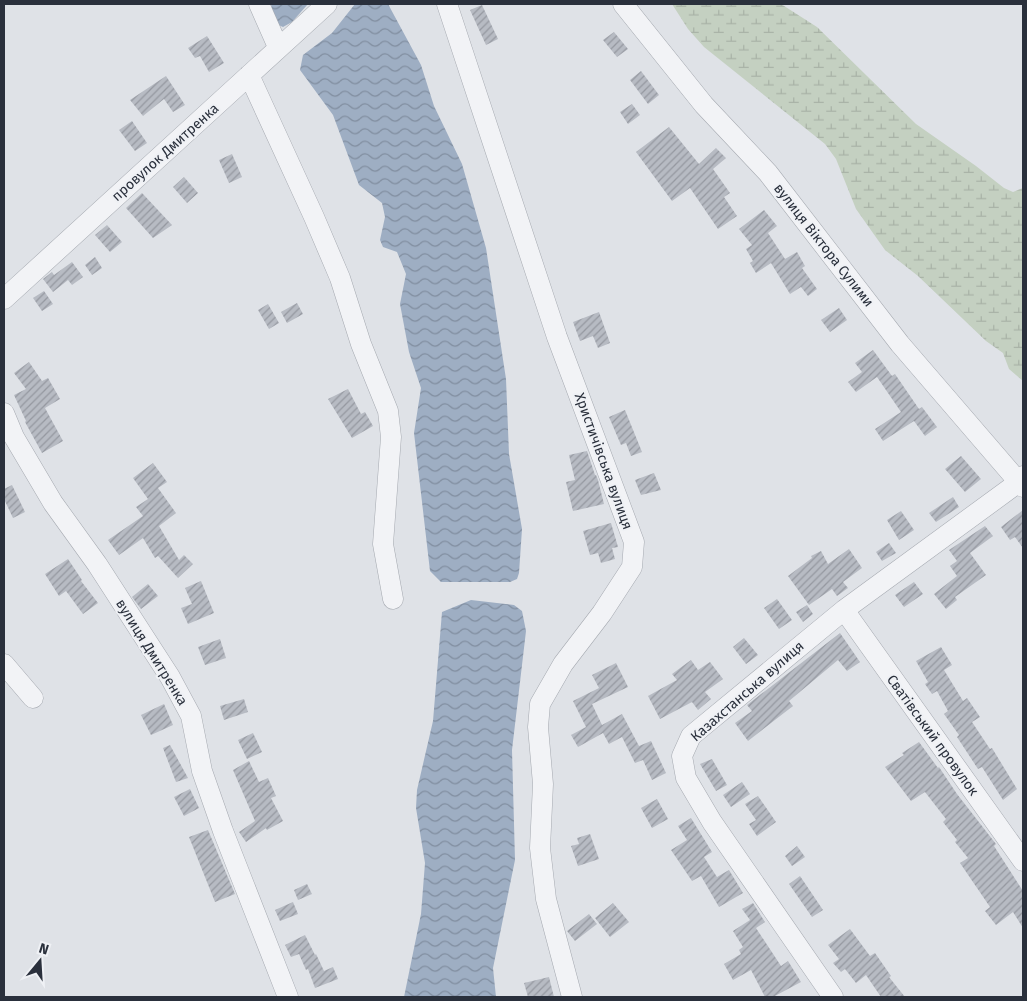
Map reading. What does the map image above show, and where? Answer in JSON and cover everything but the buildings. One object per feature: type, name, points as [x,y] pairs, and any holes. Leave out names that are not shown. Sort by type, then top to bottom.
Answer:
[{"type":"street","points":[[259,4],[278,47]]},
{"type":"street","name":"провулок Дмитренка","points":[[4,299],[326,4]]},
{"type":"street","name":"Христичівська вулиця","points":[[447,4],[554,327],[634,542],[632,567],[602,613],[563,664],[540,704],[538,727],[543,784],[540,848],[545,891],[572,997]]},
{"type":"street","name":"вулиця Віктора Сулими","points":[[623,4],[704,105],[768,173],[900,344],[1022,482]]},
{"type":"street","points":[[249,75],[340,278],[360,344],[388,410],[391,437],[383,544],[393,599]]},
{"type":"street","name":"вулиця Дмитренка","points":[[4,413],[14,437],[54,503],[118,596],[170,677],[191,716],[202,771],[223,831],[288,997]]},
{"type":"street","name":"Казахстанська вулиця","points":[[833,997],[712,822],[686,778],[682,756],[691,736],[844,610],[1022,482]]},
{"type":"street","name":"Сватівський провулок","points":[[844,610],[1023,860]]},
{"type":"street","points":[[4,664],[33,698]]},
{"type":"green space","points":[[672,4],[781,4],[817,27],[916,124],[1004,188],[1013,192],[1023,188],[1023,381],[1009,369],[1003,353],[986,341],[918,276],[885,250],[856,209],[836,159],[825,144],[704,47],[688,29]]},
{"type":"water","points":[[271,4],[308,4],[292,22],[283,27],[274,23]]},
{"type":"water","points":[[355,4],[388,4],[421,65],[434,106],[462,164],[486,248],[506,379],[509,454],[522,529],[519,573],[517,579],[510,582],[441,582],[430,571],[414,433],[421,388],[409,352],[400,304],[406,274],[397,252],[383,247],[380,240],[385,217],[382,203],[359,185],[333,115],[300,70],[303,55],[332,33]]},
{"type":"water","points":[[471,600],[514,605],[522,611],[526,631],[512,750],[515,860],[493,968],[496,997],[404,997],[421,914],[425,863],[416,808],[417,790],[433,721],[442,612]]}]
